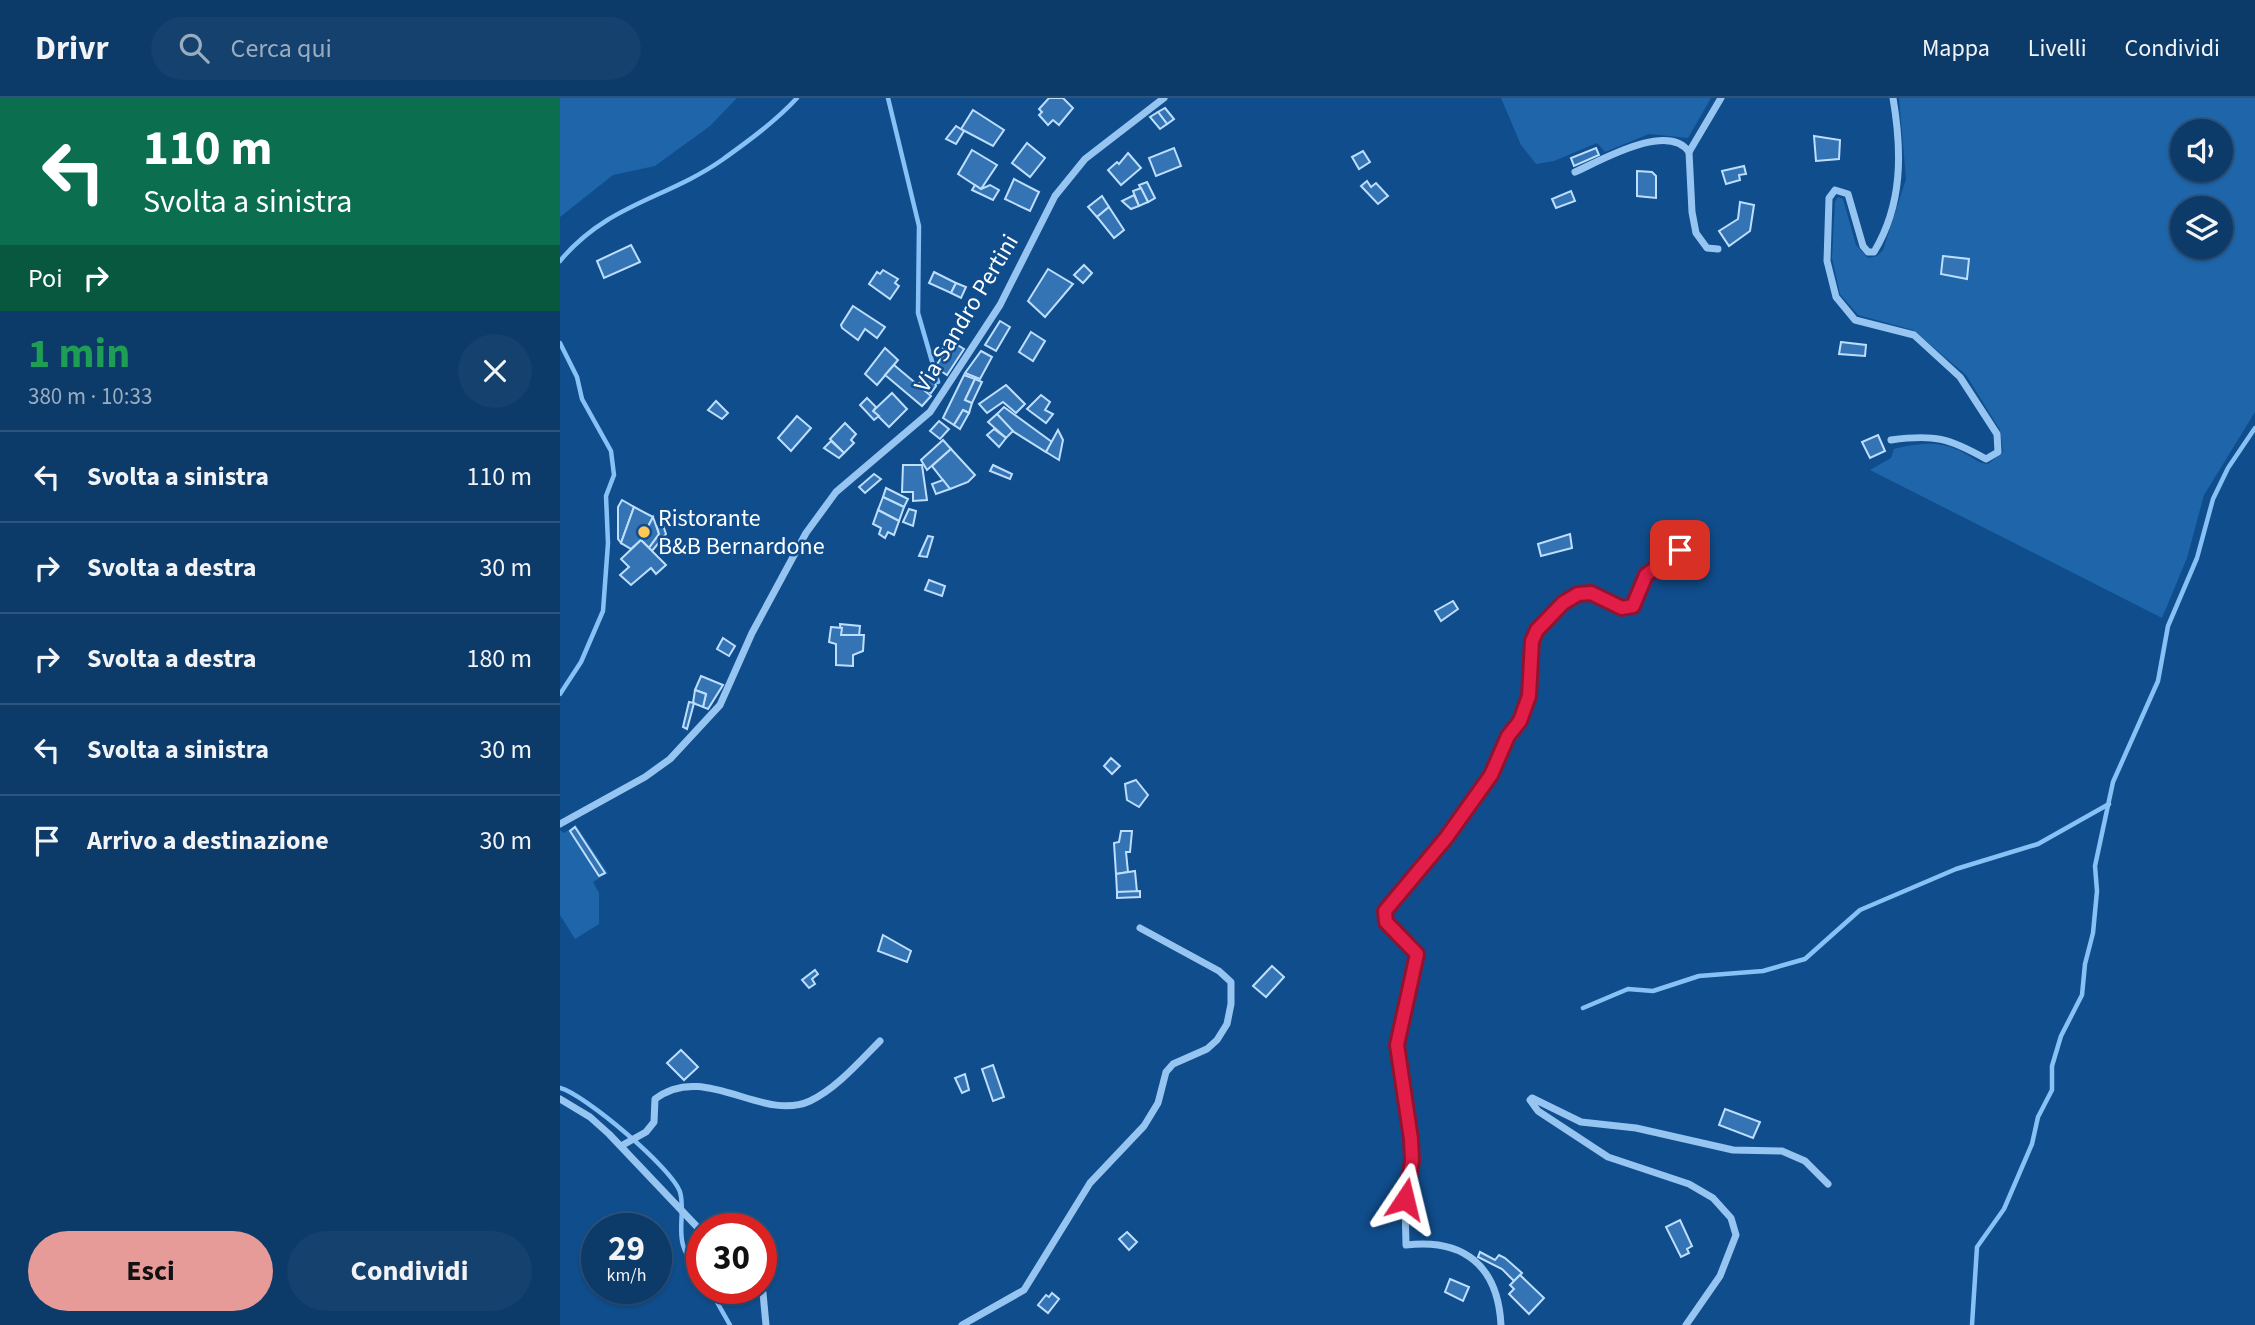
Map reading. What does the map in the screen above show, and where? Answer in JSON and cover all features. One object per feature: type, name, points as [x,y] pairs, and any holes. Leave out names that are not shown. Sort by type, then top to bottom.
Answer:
[{"type":"street","name":"Via Sandro Pertini","points":[[560,824],[645,777],[670,759],[720,705],[752,633],[806,533],[836,492],[930,412],[1000,305],[1055,195],[1085,159],[1164,98]]},
{"type":"street","points":[[1718,249],[1707,248],[1696,233],[1692,212],[1689,152],[1721,98]]},
{"type":"street","points":[[1891,440],[1926,435],[1962,445],[1986,459],[1998,452],[1997,434],[1960,377],[1914,335],[1855,320],[1836,297],[1826,261],[1829,198],[1835,190],[1848,194],[1863,246],[1868,252],[1874,252],[1884,231],[1900,178],[1901,153],[1894,98]]},
{"type":"street","points":[[1575,172],[1649,141],[1680,144],[1689,152]]},
{"type":"street","points":[[1501,1325],[1500,1307],[1488,1278],[1473,1258],[1432,1242],[1406,1245],[1405,1199],[1412,1161],[1397,1045],[1417,954],[1386,922],[1385,911],[1446,838],[1491,775],[1508,736],[1520,721],[1529,696],[1532,641],[1537,630],[1563,603],[1578,594],[1591,593],[1622,608],[1633,606],[1646,575],[1680,550]]},
{"type":"street","points":[[962,1325],[1024,1290],[1090,1183],[1144,1126],[1157,1103],[1166,1072],[1173,1064],[1207,1049],[1227,1024],[1231,982],[1219,971],[1140,928]]},
{"type":"street","points":[[621,1146],[646,1132],[654,1122],[655,1099],[667,1090],[681,1086],[724,1090],[779,1105],[794,1105],[818,1096],[880,1041]]},
{"type":"street","points":[[1686,1325],[1720,1276],[1736,1236],[1731,1218],[1713,1198],[1689,1184],[1608,1157],[1538,1111],[1530,1100],[1532,1098],[1581,1122],[1636,1128],[1733,1150],[1782,1151],[1805,1161],[1828,1184]]},
{"type":"street","points":[[560,1099],[590,1117],[621,1146],[686,1217]]},
{"type":"street","points":[[764,1304],[766,1325]]},
{"type":"shaded area","points":[[560,98],[737,98],[710,126],[655,166],[613,175],[560,217]]},
{"type":"shaded area","points":[[1501,98],[1711,98],[1688,138],[1649,134],[1605,152],[1597,143],[1554,161],[1536,164],[1521,145]]},
{"type":"shaded area","points":[[1899,98],[2255,98],[2255,412],[2204,495],[2187,558],[2162,618],[1870,470],[1891,458],[1894,449],[1912,445],[1946,446],[1988,464],[2003,452],[2000,430],[1966,375],[1913,330],[1858,315],[1840,294],[1832,258],[1835,202],[1838,197],[1843,199],[1856,245],[1868,258],[1877,256],[1883,250],[1906,179]]},
{"type":"shaded area","points":[[576,825],[608,873],[593,882],[599,893],[599,924],[575,939],[560,915],[560,830],[564,833]]},
{"type":"building","points":[[1049,98],[1063,98],[1073,108],[1059,125],[1053,120],[1048,125],[1039,115],[1042,112],[1039,109]]},
{"type":"building","points":[[1165,108],[1174,119],[1167,124],[1158,112]]},
{"type":"building","points":[[973,110],[1004,130],[993,146],[961,129]]},
{"type":"building","points":[[1158,112],[1167,124],[1160,129],[1150,117]]},
{"type":"building","points":[[956,126],[964,131],[956,144],[946,139]]},
{"type":"building","points":[[1814,136],[1840,140],[1839,159],[1816,161]]},
{"type":"building","points":[[1027,143],[1045,158],[1030,177],[1012,163]]},
{"type":"building","points":[[1174,148],[1181,166],[1156,176],[1149,158]]},
{"type":"building","points":[[1596,148],[1599,155],[1574,166],[1571,158]]},
{"type":"building","points":[[972,150],[997,165],[981,189],[958,174]]},
{"type":"building","points":[[1363,151],[1370,162],[1359,169],[1352,157]]},
{"type":"building","points":[[1128,153],[1141,168],[1121,185],[1108,170],[1117,162],[1119,164]]},
{"type":"building","points":[[1744,166],[1746,174],[1739,175],[1740,180],[1726,184],[1722,171]]},
{"type":"building","points":[[1637,171],[1652,172],[1656,176],[1656,198],[1637,196]]},
{"type":"building","points":[[1014,179],[1039,192],[1030,211],[1005,199]]},
{"type":"building","points":[[1367,181],[1371,187],[1376,183],[1388,196],[1378,204],[1361,186]]},
{"type":"building","points":[[1147,182],[1155,198],[1148,202],[1139,185]]},
{"type":"building","points":[[975,185],[981,189],[990,185],[999,190],[993,200],[972,190]]},
{"type":"building","points":[[1141,188],[1148,202],[1139,206],[1133,191]]},
{"type":"building","points":[[1571,191],[1575,201],[1556,208],[1552,199]]},
{"type":"building","points":[[1134,195],[1139,206],[1131,209],[1122,201]]},
{"type":"building","points":[[1102,196],[1109,207],[1097,217],[1088,207]]},
{"type":"building","points":[[1740,202],[1754,205],[1750,231],[1729,246],[1719,231],[1738,219]]},
{"type":"building","points":[[1109,207],[1124,230],[1114,238],[1097,217]]},
{"type":"building","points":[[631,245],[640,262],[604,278],[597,261]]},
{"type":"building","points":[[1943,256],[1969,259],[1967,279],[1941,274]]},
{"type":"building","points":[[1084,265],[1092,273],[1083,283],[1074,275]]},
{"type":"building","points":[[1048,269],[1073,284],[1045,317],[1028,301]]},
{"type":"building","points":[[883,270],[898,279],[895,283],[899,286],[890,299],[869,284],[877,272],[880,274]]},
{"type":"building","points":[[934,272],[956,283],[951,293],[929,283]]},
{"type":"building","points":[[956,283],[966,287],[961,298],[951,293]]},
{"type":"building","points":[[853,306],[885,327],[877,338],[865,329],[858,340],[842,328],[841,325]]},
{"type":"building","points":[[1000,321],[1010,327],[996,351],[985,345]]},
{"type":"building","points":[[1031,332],[1045,341],[1033,361],[1019,352]]},
{"type":"building","points":[[948,339],[964,349],[947,375],[935,367],[946,351],[942,349]]},
{"type":"building","points":[[1841,342],[1866,345],[1865,356],[1839,354]]},
{"type":"building","points":[[885,348],[898,360],[877,385],[865,374]]},
{"type":"building","points":[[981,351],[992,357],[980,379],[965,373]]},
{"type":"building","points":[[894,365],[931,396],[922,406],[885,375]]},
{"type":"building","points":[[933,374],[936,386],[931,393],[919,383]]},
{"type":"building","points":[[964,375],[975,379],[965,400],[972,403],[969,413],[963,410],[954,425],[943,418]]},
{"type":"building","points":[[975,379],[982,382],[972,403],[965,400]]},
{"type":"building","points":[[1006,385],[1025,404],[1016,413],[1003,402],[987,413],[979,404]]},
{"type":"building","points":[[892,393],[907,409],[889,427],[873,411]]},
{"type":"building","points":[[1041,395],[1050,402],[1045,410],[1053,414],[1046,423],[1027,409]]},
{"type":"building","points":[[867,398],[876,407],[873,411],[879,416],[874,420],[860,405]]},
{"type":"building","points":[[716,401],[728,413],[722,419],[708,410]]},
{"type":"building","points":[[1004,407],[1052,442],[1046,452],[1006,427],[997,414]]},
{"type":"building","points":[[963,410],[969,413],[960,429],[954,425]]},
{"type":"building","points":[[997,414],[1013,431],[1006,438],[988,422]]},
{"type":"building","points":[[797,416],[811,428],[791,451],[778,438]]},
{"type":"building","points":[[939,421],[949,429],[940,439],[930,431]]},
{"type":"building","points":[[845,423],[856,434],[851,440],[854,443],[844,453],[830,439]]},
{"type":"building","points":[[994,429],[1006,438],[999,447],[987,435]]},
{"type":"building","points":[[1058,430],[1063,440],[1059,460],[1046,452]]},
{"type":"building","points":[[1878,435],[1885,451],[1870,458],[1862,442]]},
{"type":"building","points":[[943,440],[951,449],[927,470],[921,460]]},
{"type":"building","points":[[831,441],[844,453],[839,458],[824,448]]},
{"type":"building","points":[[951,449],[975,475],[968,482],[950,489],[932,466]]},
{"type":"building","points":[[903,465],[922,465],[927,500],[913,501],[913,492],[902,492]]},
{"type":"building","points":[[993,465],[1012,474],[1010,479],[990,471]]},
{"type":"building","points":[[874,474],[881,479],[865,493],[859,487]]},
{"type":"building","points":[[943,480],[950,489],[936,494],[932,484]]},
{"type":"building","points":[[886,488],[908,499],[904,507],[883,497]]},
{"type":"building","points":[[883,497],[904,507],[899,521],[878,510]]},
{"type":"building","points":[[622,500],[634,507],[621,543],[618,539],[618,507]]},
{"type":"building","points":[[634,507],[653,517],[641,540],[631,549],[621,543]]},
{"type":"building","points":[[909,509],[916,511],[913,526],[903,522]]},
{"type":"building","points":[[878,510],[899,521],[894,535],[888,532],[885,538],[879,534],[881,528],[873,524]]},
{"type":"building","points":[[653,517],[659,534],[649,548],[641,540]]},
{"type":"building","points":[[663,525],[666,534],[652,551],[649,548],[659,534],[657,527]]},
{"type":"building","points":[[1570,534],[1572,548],[1541,556],[1538,544]]},
{"type":"building","points":[[928,536],[933,537],[927,557],[919,556]]},
{"type":"building","points":[[641,540],[666,565],[656,574],[651,568],[631,585],[620,575],[629,567],[621,559]]},
{"type":"building","points":[[929,580],[945,586],[942,596],[925,590]]},
{"type":"building","points":[[1453,601],[1458,609],[1441,621],[1435,611]]},
{"type":"building","points":[[840,624],[860,626],[859,636],[841,635]]},
{"type":"building","points":[[831,627],[842,628],[841,635],[864,635],[863,651],[853,655],[853,666],[836,665],[836,644],[829,642]]},
{"type":"building","points":[[723,638],[735,646],[729,656],[717,649]]},
{"type":"building","points":[[701,676],[723,685],[708,709],[703,707],[706,694],[695,690]]},
{"type":"building","points":[[695,690],[706,694],[703,707],[693,703]]},
{"type":"building","points":[[689,702],[694,703],[687,729],[683,727]]},
{"type":"building","points":[[1111,758],[1120,766],[1112,774],[1104,766]]},
{"type":"building","points":[[1136,780],[1148,795],[1139,807],[1127,800],[1125,784]]},
{"type":"building","points":[[575,827],[605,873],[599,876],[570,831]]},
{"type":"building","points":[[1121,831],[1132,831],[1130,852],[1126,852],[1128,872],[1116,874],[1114,843],[1119,842]]},
{"type":"building","points":[[1135,871],[1137,892],[1117,892],[1116,874]]},
{"type":"building","points":[[1140,891],[1140,897],[1117,898],[1117,892]]},
{"type":"building","points":[[883,935],[911,951],[907,962],[878,951]]},
{"type":"building","points":[[1272,966],[1284,977],[1266,997],[1253,986]]},
{"type":"building","points":[[815,970],[818,974],[812,979],[815,984],[809,988],[802,980]]},
{"type":"building","points":[[681,1050],[698,1067],[684,1080],[667,1063]]},
{"type":"building","points":[[993,1065],[1004,1097],[993,1101],[982,1069]]},
{"type":"building","points":[[965,1074],[969,1090],[962,1093],[955,1078]]},
{"type":"building","points":[[1725,1109],[1760,1122],[1753,1138],[1719,1125]]},
{"type":"building","points":[[1680,1220],[1692,1246],[1687,1249],[1689,1253],[1681,1257],[1666,1227]]},
{"type":"building","points":[[1127,1232],[1137,1242],[1129,1250],[1119,1239]]},
{"type":"building","points":[[1480,1252],[1495,1260],[1499,1255],[1505,1258],[1522,1273],[1514,1281],[1502,1269],[1478,1257]]},
{"type":"building","points":[[1520,1275],[1544,1298],[1529,1314],[1509,1294],[1514,1289],[1510,1285]]},
{"type":"building","points":[[1450,1279],[1469,1287],[1463,1301],[1445,1292]]},
{"type":"building","points":[[1052,1293],[1059,1299],[1048,1313],[1038,1305],[1046,1295],[1049,1297]]},
{"type":"waterway","points":[[560,261],[578,242],[617,214],[680,184],[722,160],[771,123],[797,98]]},
{"type":"waterway","points":[[888,98],[919,226],[918,313],[938,382]]},
{"type":"waterway","points":[[560,343],[577,377],[582,399],[611,451],[614,475],[606,496],[608,543],[603,611],[581,662],[560,694]]},
{"type":"waterway","points":[[1972,1325],[1977,1247],[2004,1209],[2032,1144],[2038,1117],[2052,1090],[2052,1066],[2061,1036],[2082,995],[2085,964],[2093,933],[2097,891],[2095,866],[2113,782],[2158,681],[2168,626],[2197,558],[2213,499],[2228,468],[2255,428]]},
{"type":"waterway","points":[[1583,1008],[1628,989],[1653,991],[1699,976],[1763,971],[1805,959],[1860,910],[1956,869],[2038,844],[2109,804]]},
{"type":"waterway","points":[[560,1088],[588,1103],[626,1133],[674,1181],[680,1192],[681,1232],[686,1253]]},
{"type":"waterway","points":[[718,1304],[730,1325]]},
{"type":"place","name":"Ristorante B&B Bernardone","points":[[644,532]]},
{"type":"route","points":[[1405,1199],[1406,1178],[1412,1161],[1411,1139],[1397,1045],[1417,954],[1386,922],[1385,911],[1446,838],[1491,775],[1508,736],[1520,721],[1529,696],[1532,641],[1537,630],[1563,603],[1578,594],[1591,593],[1622,608],[1633,606],[1637,591],[1646,575],[1680,550]]}]
